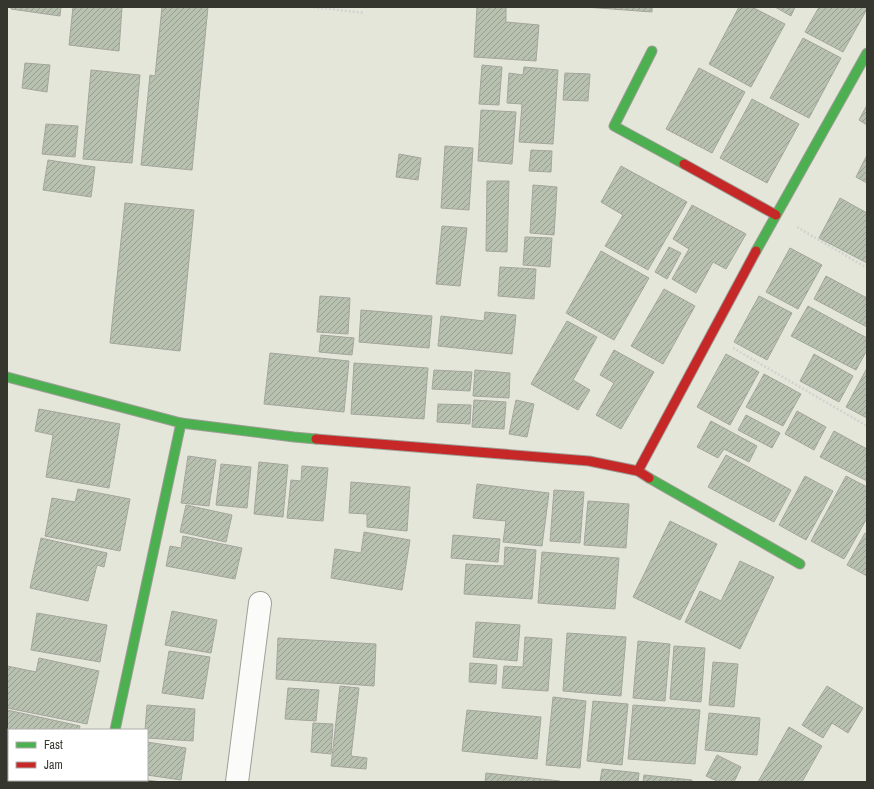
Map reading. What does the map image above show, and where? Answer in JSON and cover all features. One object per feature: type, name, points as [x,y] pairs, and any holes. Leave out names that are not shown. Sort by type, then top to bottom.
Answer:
[{"type":"street","points":[[652,51],[614,126],[776,215]]},
{"type":"street","points":[[638,471],[776,215],[867,53]]},
{"type":"street","points":[[7,377],[181,423],[294,437],[589,460],[638,471],[800,564]]},
{"type":"street","points":[[115,729],[181,423]]},
{"type":"street","points":[[238,782],[260,603]]},
{"type":"path","points":[[313,7],[364,13]]},
{"type":"path","points":[[776,215],[867,268]]},
{"type":"path","points":[[711,335],[867,426]]},
{"type":"building","points":[[11,7],[61,7],[60,16],[11,9]]},
{"type":"building","points":[[73,7],[122,7],[119,51],[69,45]]},
{"type":"building","points":[[162,7],[208,7],[192,170],[141,165],[150,75],[155,76]]},
{"type":"building","points":[[477,7],[506,7],[506,22],[539,25],[536,61],[474,57]]},
{"type":"building","points":[[585,7],[652,7],[652,12]]},
{"type":"building","points":[[739,7],[752,7],[785,24],[751,87],[709,64]]},
{"type":"building","points":[[775,7],[795,7],[791,16]]},
{"type":"building","points":[[819,7],[867,7],[843,52],[805,32]]},
{"type":"building","points":[[803,38],[841,58],[809,118],[770,98]]},
{"type":"building","points":[[25,63],[50,65],[47,92],[22,88]]},
{"type":"building","points":[[482,65],[502,67],[499,105],[479,104]]},
{"type":"building","points":[[524,67],[558,70],[553,144],[519,142],[522,104],[507,103],[509,73],[523,75]]},
{"type":"building","points":[[699,68],[745,92],[712,153],[666,129]]},
{"type":"building","points":[[91,70],[140,75],[132,163],[83,159]]},
{"type":"building","points":[[565,73],[590,74],[588,101],[563,100]]},
{"type":"building","points":[[752,99],[799,124],[767,183],[720,158]]},
{"type":"building","points":[[867,105],[867,125],[859,120]]},
{"type":"building","points":[[481,110],[516,112],[512,164],[478,161]]},
{"type":"building","points":[[46,124],[78,126],[75,157],[42,154]]},
{"type":"building","points":[[445,146],[473,148],[469,210],[441,208]]},
{"type":"building","points":[[531,150],[552,151],[551,172],[529,171]]},
{"type":"building","points":[[399,154],[421,158],[418,180],[396,177]]},
{"type":"building","points":[[867,155],[867,183],[856,177]]},
{"type":"building","points":[[48,160],[95,167],[91,197],[43,190]]},
{"type":"building","points":[[621,166],[687,202],[648,270],[605,246],[623,215],[601,202]]},
{"type":"building","points":[[487,181],[509,181],[507,252],[486,251]]},
{"type":"building","points":[[533,185],[557,187],[554,235],[530,233]]},
{"type":"building","points":[[840,198],[867,213],[867,263],[819,238]]},
{"type":"building","points":[[125,203],[194,210],[180,351],[110,343]]},
{"type":"building","points":[[692,205],[746,234],[726,269],[713,262],[696,293],[672,279],[689,249],[673,239]]},
{"type":"building","points":[[442,226],[467,228],[460,286],[436,284]]},
{"type":"building","points":[[525,237],[552,238],[550,267],[523,265]]},
{"type":"building","points":[[669,247],[681,253],[667,279],[655,272]]},
{"type":"building","points":[[790,248],[822,265],[798,309],[766,292]]},
{"type":"building","points":[[601,251],[649,278],[614,340],[566,313]]},
{"type":"building","points":[[500,267],[536,269],[534,299],[498,296]]},
{"type":"building","points":[[826,276],[867,298],[867,327],[814,299]]},
{"type":"building","points":[[664,289],[695,306],[663,364],[631,346]]},
{"type":"building","points":[[320,296],[350,298],[348,334],[317,332]]},
{"type":"building","points":[[759,296],[792,313],[767,360],[734,342]]},
{"type":"building","points":[[808,306],[867,338],[867,350],[856,370],[791,336]]},
{"type":"building","points":[[361,310],[432,316],[429,348],[359,342]]},
{"type":"building","points":[[485,312],[516,315],[512,354],[438,346],[441,316],[484,321]]},
{"type":"building","points":[[567,321],[597,337],[573,380],[590,390],[578,410],[531,384]]},
{"type":"building","points":[[321,335],[354,338],[352,355],[319,352]]},
{"type":"building","points":[[614,350],[654,372],[621,429],[596,415],[614,383],[600,375]]},
{"type":"building","points":[[270,353],[349,361],[344,412],[264,404]]},
{"type":"building","points":[[726,354],[759,372],[730,425],[697,407]]},
{"type":"building","points":[[814,354],[853,376],[839,402],[800,381]]},
{"type":"building","points":[[354,363],[428,368],[424,419],[351,414]]},
{"type":"building","points":[[867,368],[867,418],[846,407]]},
{"type":"building","points":[[434,370],[472,372],[470,391],[432,389]]},
{"type":"building","points":[[475,370],[510,373],[509,398],[473,396]]},
{"type":"building","points":[[764,374],[801,394],[783,426],[746,407]]},
{"type":"building","points":[[474,400],[506,402],[504,429],[472,427]]},
{"type":"building","points":[[516,400],[534,404],[527,437],[509,434]]},
{"type":"building","points":[[438,404],[471,405],[470,424],[437,422]]},
{"type":"building","points":[[39,409],[120,424],[109,488],[46,477],[53,435],[35,431]]},
{"type":"building","points":[[797,411],[826,427],[814,450],[785,434]]},
{"type":"building","points":[[746,415],[780,433],[772,448],[738,430]]},
{"type":"building","points":[[711,421],[757,446],[749,462],[724,449],[718,458],[697,447]]},
{"type":"building","points":[[834,431],[867,449],[867,481],[820,457]]},
{"type":"building","points":[[726,455],[791,490],[774,522],[708,487]]},
{"type":"building","points":[[188,456],[216,460],[209,506],[181,503]]},
{"type":"building","points":[[259,462],[288,465],[283,517],[254,514]]},
{"type":"building","points":[[221,464],[251,467],[247,508],[216,505]]},
{"type":"building","points":[[302,466],[328,468],[323,521],[287,518],[291,480],[301,481]]},
{"type":"building","points":[[805,476],[833,491],[806,540],[779,525]]},
{"type":"building","points":[[846,476],[867,487],[867,518],[844,559],[811,541]]},
{"type":"building","points":[[351,482],[410,487],[407,531],[367,527],[367,514],[349,513]]},
{"type":"building","points":[[477,484],[549,493],[542,546],[503,542],[506,521],[473,518]]},
{"type":"building","points":[[78,489],[130,499],[120,551],[45,536],[52,498],[75,502]]},
{"type":"building","points":[[554,490],[584,492],[580,543],[550,541]]},
{"type":"building","points":[[588,501],[629,504],[626,548],[584,545]]},
{"type":"building","points":[[186,505],[232,515],[226,542],[180,532]]},
{"type":"building","points":[[670,521],[717,544],[680,620],[633,597]]},
{"type":"building","points":[[364,532],[410,540],[402,590],[331,578],[335,549],[361,553]]},
{"type":"building","points":[[865,533],[867,534],[867,576],[847,565]]},
{"type":"building","points":[[453,535],[500,539],[498,562],[451,558]]},
{"type":"building","points":[[183,536],[242,548],[235,579],[166,566],[170,546],[181,548]]},
{"type":"building","points":[[41,538],[107,553],[104,567],[97,565],[88,601],[30,588]]},
{"type":"building","points":[[505,547],[536,550],[532,599],[464,594],[466,564],[504,566]]},
{"type":"building","points":[[542,552],[619,558],[615,609],[538,603]]},
{"type":"building","points":[[740,561],[774,577],[740,649],[685,622],[700,591],[721,601]]},
{"type":"building","points":[[172,611],[217,620],[211,653],[165,645]]},
{"type":"building","points":[[37,613],[107,625],[100,662],[31,650]]},
{"type":"building","points":[[476,622],[520,625],[517,661],[473,657]]},
{"type":"building","points":[[567,633],[626,637],[621,696],[563,691]]},
{"type":"building","points":[[525,637],[552,639],[548,691],[502,688],[504,666],[523,667]]},
{"type":"building","points":[[278,638],[376,644],[374,686],[276,679]]},
{"type":"building","points":[[638,641],[670,644],[665,701],[633,698]]},
{"type":"building","points":[[674,646],[705,648],[701,702],[670,699]]},
{"type":"building","points":[[169,651],[210,657],[203,699],[162,693]]},
{"type":"building","points":[[39,658],[99,671],[87,724],[7,708],[7,666],[36,672]]},
{"type":"building","points":[[713,662],[738,664],[734,707],[709,705]]},
{"type":"building","points":[[470,663],[497,665],[496,684],[469,682]]},
{"type":"building","points":[[340,686],[359,688],[351,756],[367,758],[366,769],[331,766]]},
{"type":"building","points":[[827,686],[863,708],[848,733],[832,723],[823,738],[802,725]]},
{"type":"building","points":[[288,688],[319,690],[316,721],[285,719]]},
{"type":"building","points":[[553,697],[586,701],[580,768],[546,765]]},
{"type":"building","points":[[593,701],[628,704],[622,765],[587,761]]},
{"type":"building","points":[[147,705],[195,709],[193,741],[148,738],[148,729],[145,729]]},
{"type":"building","points":[[633,705],[700,710],[695,764],[628,759]]},
{"type":"building","points":[[7,710],[80,726],[79,729],[8,729],[7,767]]},
{"type":"building","points":[[467,710],[541,717],[537,759],[462,751]]},
{"type":"building","points":[[709,713],[760,718],[757,755],[705,750]]},
{"type":"building","points":[[313,723],[333,724],[331,754],[311,752]]},
{"type":"building","points":[[789,727],[822,746],[802,782],[758,782]]},
{"type":"building","points":[[148,742],[186,748],[181,780],[148,775]]},
{"type":"building","points":[[717,755],[741,767],[734,782],[719,782],[706,776]]},
{"type":"building","points":[[602,769],[639,773],[638,782],[600,782]]},
{"type":"building","points":[[486,773],[560,781],[560,782],[485,782]]},
{"type":"building","points":[[644,775],[692,780],[692,782],[643,782]]},
{"type":"building","points":[[148,780],[162,782],[132,782]]},
{"type":"building","points":[[30,781],[68,781],[68,782]]},
{"type":"traffic: fast","points":[[652,51],[614,126],[684,164]]},
{"type":"traffic: fast","points":[[756,251],[867,53]]},
{"type":"traffic: fast","points":[[7,377],[181,423],[316,439]]},
{"type":"traffic: fast","points":[[115,729],[181,423]]},
{"type":"traffic: fast","points":[[649,478],[800,564]]},
{"type":"traffic: jam","points":[[684,164],[776,215]]},
{"type":"traffic: jam","points":[[638,471],[756,251]]},
{"type":"traffic: jam","points":[[316,439],[589,461],[638,471],[649,478]]}]
